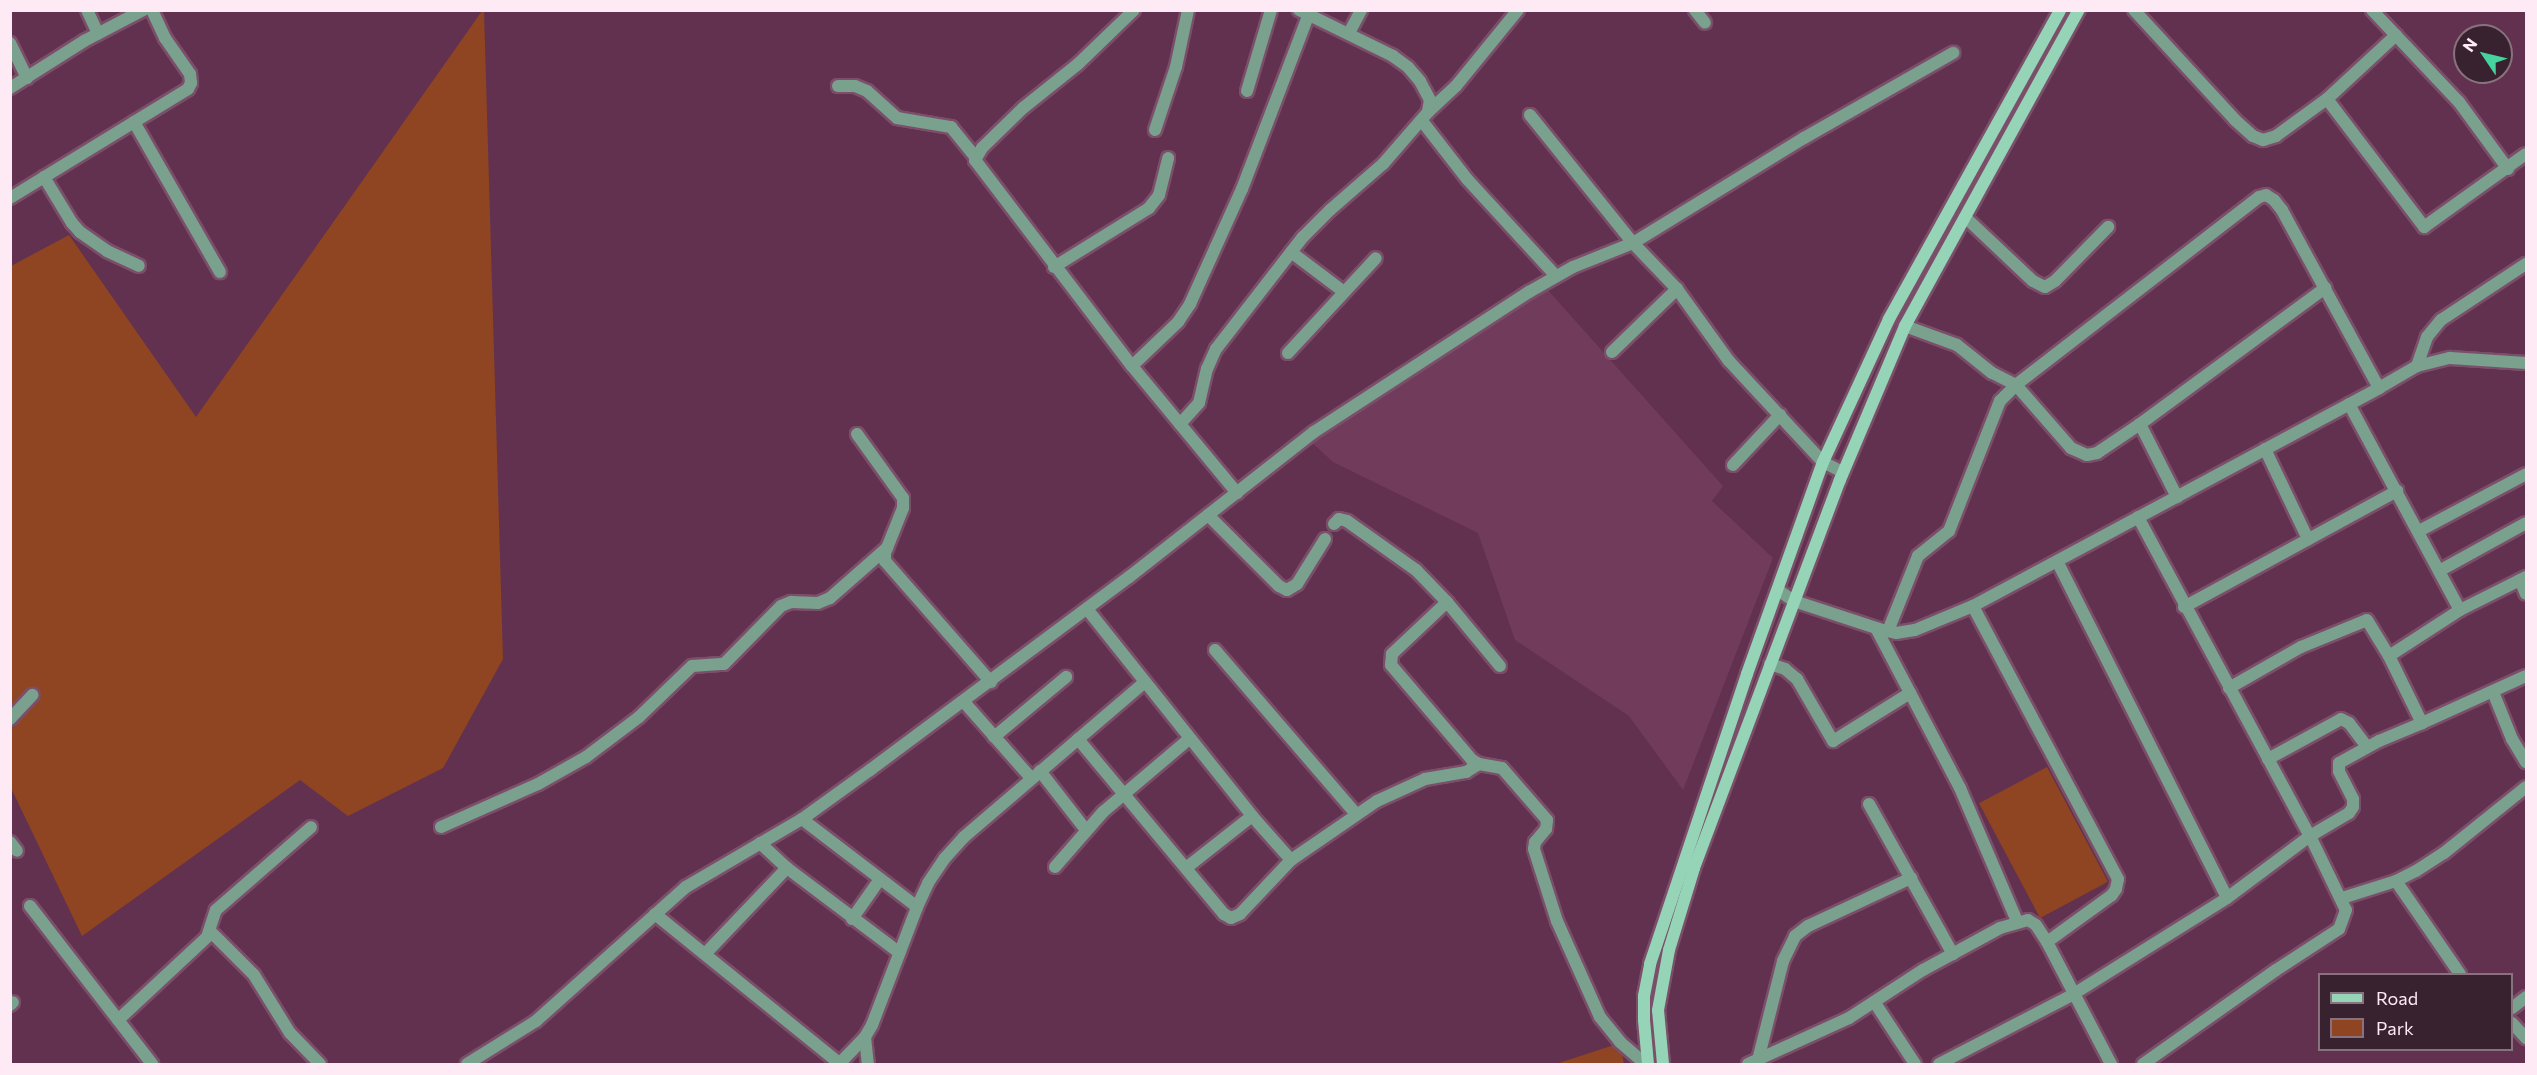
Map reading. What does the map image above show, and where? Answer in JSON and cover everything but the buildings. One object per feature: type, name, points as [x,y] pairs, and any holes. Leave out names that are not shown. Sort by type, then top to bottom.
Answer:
[{"type":"main road","points":[[1646,1065],[1644,1004],[1650,964],[1747,674],[1823,462],[1899,299],[2060,10]]},
{"type":"main road","points":[[1663,1065],[1658,1010],[1669,950],[1694,868],[1844,472],[1905,326],[2079,10]]},
{"type":"street","points":[[87,10],[98,34]]},
{"type":"street","points":[[10,88],[98,34],[143,10]]},
{"type":"street","points":[[10,198],[177,98],[191,83],[190,74],[165,38],[152,10]]},
{"type":"street","points":[[975,157],[1023,108],[1078,64],[1134,10]]},
{"type":"street","points":[[1155,130],[1176,67],[1188,10]]},
{"type":"street","points":[[1247,91],[1271,10]]},
{"type":"street","points":[[1348,33],[1361,10]]},
{"type":"street","points":[[1180,424],[1199,403],[1207,369],[1216,349],[1291,252],[1330,210],[1383,164],[1456,86],[1518,10]]},
{"type":"street","points":[[1695,10],[1705,23]]},
{"type":"street","points":[[2134,10],[2235,120],[2253,136],[2263,140],[2276,136],[2327,99],[2396,35]]},
{"type":"street","points":[[2372,10],[2459,102],[2508,168]]},
{"type":"street","points":[[1132,366],[1178,322],[1190,304],[1242,189],[1304,12],[1393,56],[1408,67],[1420,81],[1430,100],[1425,117],[1456,167],[1556,276]]},
{"type":"street","points":[[10,43],[27,78]]},
{"type":"street","points":[[467,1065],[536,1021],[696,880],[802,819],[991,682],[1314,432],[1556,276],[1633,243],[1804,138],[1953,53]]},
{"type":"street","points":[[838,86],[855,86],[867,91],[897,118],[951,127],[975,157],[978,167],[1054,267],[1237,493]]},
{"type":"street","points":[[2327,99],[2424,227],[2526,154]]},
{"type":"street","points":[[1530,116],[1633,243],[1677,289],[1729,361],[1823,462],[1844,472]]},
{"type":"street","points":[[134,122],[220,272]]},
{"type":"street","points":[[1054,267],[1149,208],[1158,195],[1168,158]]},
{"type":"street","points":[[44,177],[80,232],[107,251],[140,266]]},
{"type":"street","points":[[2017,921],[1960,788],[1910,693],[1882,629],[1918,556],[1949,531],[2000,401],[2016,385],[2259,197],[2266,195],[2274,200],[2282,210],[2379,388]]},
{"type":"street","points":[[1965,217],[2033,281],[2045,287],[2055,281],[2108,227]]},
{"type":"street","points":[[1291,252],[1344,292]]},
{"type":"street","points":[[1288,353],[1376,258]]},
{"type":"street","points":[[2417,366],[2427,337],[2437,324],[2526,264]]},
{"type":"street","points":[[1905,326],[1957,345],[1992,374],[2016,385],[2071,448],[2087,455],[2097,453],[2140,424],[2325,288]]},
{"type":"street","points":[[1612,352],[1677,289]]},
{"type":"street","points":[[1778,590],[1794,601],[1882,629],[1915,630],[1973,606],[2417,366],[2450,358],[2485,358],[2526,363]]},
{"type":"street","points":[[2349,404],[2460,610]]},
{"type":"street","points":[[1733,465],[1779,415]]},
{"type":"street","points":[[2140,424],[2177,496]]},
{"type":"street","points":[[857,434],[903,498],[903,508],[887,548],[885,557],[888,564],[991,682]]},
{"type":"street","points":[[2265,449],[2308,539]]},
{"type":"street","points":[[2419,531],[2526,474]]},
{"type":"street","points":[[2184,607],[2397,491]]},
{"type":"street","points":[[1208,515],[1279,586],[1287,590],[1297,584],[1325,539]]},
{"type":"street","points":[[2138,518],[2184,607],[2310,836],[2342,898],[2346,917],[2339,929],[2266,976],[2143,1065]]},
{"type":"street","points":[[1334,524],[1339,519],[1347,521],[1416,570],[1447,602],[1500,666]]},
{"type":"street","points":[[2439,571],[2526,523]]},
{"type":"street","points":[[441,827],[538,784],[586,757],[639,717],[692,666],[724,664],[781,606],[791,602],[818,603],[830,598],[887,548]]},
{"type":"street","points":[[2057,561],[2227,898]]},
{"type":"street","points":[[2390,656],[2460,610],[2523,579],[2526,594]]},
{"type":"street","points":[[1447,602],[1395,650],[1390,661],[1468,756],[1479,764],[1502,768],[1547,820],[1546,829],[1536,842],[1534,849],[1561,930],[1600,1017],[1620,1042],[1646,1065]]},
{"type":"street","points":[[1973,606],[2118,879],[2112,896],[2047,942]]},
{"type":"street","points":[[1087,609],[1252,816],[1290,860]]},
{"type":"street","points":[[2229,688],[2301,647],[2367,620],[2390,656],[2422,723]]},
{"type":"street","points":[[1215,650],[1356,814]]},
{"type":"street","points":[[1770,664],[1785,669],[1797,680],[1833,741],[1910,693]]},
{"type":"street","points":[[1747,674],[1763,682]]},
{"type":"street","points":[[994,737],[1066,676]]},
{"type":"street","points":[[1939,1065],[2072,995],[2227,898],[2310,836],[2351,810],[2353,799],[2338,765],[2367,747],[2526,676]]},
{"type":"street","points":[[655,914],[839,1064],[865,1037],[880,1007],[917,907],[935,871],[951,851],[1035,775],[1145,682]]},
{"type":"street","points":[[2493,692],[2512,739],[2526,762]]},
{"type":"street","points":[[10,719],[32,695]]},
{"type":"street","points":[[963,702],[994,737],[1035,775],[1086,830]]},
{"type":"street","points":[[2268,759],[2341,719],[2349,723],[2367,747]]},
{"type":"street","points":[[1078,739],[1224,914],[1234,918],[1290,860],[1356,814],[1406,786],[1436,776],[1466,772],[1479,764]]},
{"type":"street","points":[[1054,867],[1086,830],[1124,793],[1190,739]]},
{"type":"street","points":[[2342,898],[2396,881],[2444,853],[2526,787]]},
{"type":"street","points":[[1869,804],[1953,954]]},
{"type":"street","points":[[1186,868],[1252,816]]},
{"type":"street","points":[[802,819],[917,907]]},
{"type":"street","points":[[118,1020],[204,940],[210,931],[216,910],[311,827]]},
{"type":"street","points":[[760,843],[787,868],[900,953]]},
{"type":"street","points":[[705,954],[787,868]]},
{"type":"street","points":[[1753,1062],[1783,961],[1795,936],[1808,927],[1911,878]]},
{"type":"street","points":[[852,919],[880,879]]},
{"type":"street","points":[[2396,881],[2459,973]]},
{"type":"street","points":[[30,906],[152,1065]]},
{"type":"street","points":[[1753,1062],[1875,1003],[1953,954],[2017,921],[2032,922],[2047,942],[2072,995],[2110,1065]]},
{"type":"street","points":[[210,931],[254,975],[290,1033],[320,1065]]},
{"type":"street","points":[[2513,1007],[2526,997]]},
{"type":"street","points":[[1875,1003],[1915,1065]]},
{"type":"street","points":[[2513,1025],[2526,1038]]},
{"type":"street","points":[[865,1037],[868,1065]]},
{"type":"shaded area","points":[[1546,288],[1723,486],[1712,501],[1773,558],[1683,790],[1629,716],[1515,640],[1478,533],[1333,462],[1310,441]]},
{"type":"green space","points":[[484,11],[503,659],[443,768],[348,816],[300,780],[82,936],[11,788],[11,266],[69,235],[196,417]]},
{"type":"green space","points":[[2047,767],[2108,882],[2040,918],[1979,803]]},
{"type":"green space","points":[[1620,1043],[1624,1064],[1556,1064]]}]
